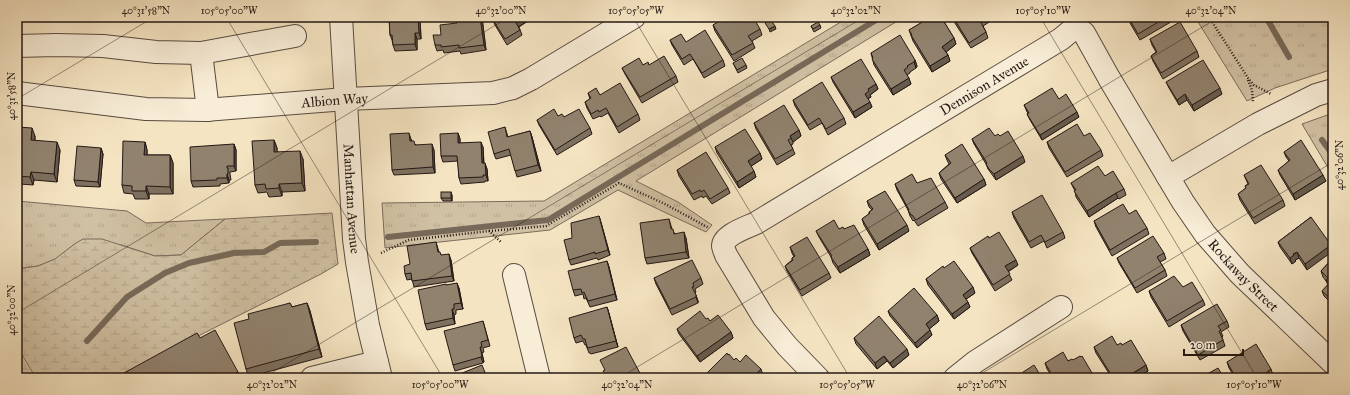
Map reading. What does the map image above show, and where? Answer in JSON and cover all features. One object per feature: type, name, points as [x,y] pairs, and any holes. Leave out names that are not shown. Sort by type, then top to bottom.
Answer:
[{"type":"street","name":"Manhattan Avenue","points":[[341,17],[354,239],[368,325],[379,370]]},
{"type":"street","name":"Albion Way","points":[[17,93],[146,109],[208,110],[346,99],[493,93],[513,88],[531,79],[634,17]]},
{"type":"street","name":"Dennison Avenue","points":[[818,378],[787,346],[764,318],[726,255],[723,246],[725,240],[732,234],[756,223],[1034,56],[1061,39],[1073,29],[1079,29],[1084,33],[1168,177]]},
{"type":"street","points":[[17,46],[102,46],[156,52],[201,53],[295,36]]},
{"type":"street","points":[[201,53],[208,110]]},
{"type":"street","points":[[1168,177],[1258,124],[1316,95],[1333,90]]},
{"type":"street","name":"Rockaway Street","points":[[1168,177],[1205,234],[1240,274],[1333,363]]},
{"type":"street","points":[[514,275],[539,378]]},
{"type":"street","points":[[955,378],[975,362],[1060,307]]},
{"type":"street","points":[[312,378],[379,370]]},
{"type":"path","points":[[1209,17],[1248,78],[1254,85],[1263,91],[1274,95]]},
{"type":"path","points":[[1248,78],[1252,90],[1254,106]]},
{"type":"path","points":[[381,253],[409,240],[546,226],[619,183],[665,204],[715,231]]},
{"type":"path","points":[[489,231],[501,242]]},
{"type":"green space","points":[[849,17],[904,17],[636,181],[678,202],[712,225],[706,232],[618,190],[550,230],[385,248],[382,203],[544,201]]},
{"type":"green space","points":[[1195,17],[1333,17],[1333,69],[1275,88],[1247,101]]},
{"type":"green space","points":[[1333,113],[1333,176],[1302,124]]},
{"type":"green space","points":[[17,201],[127,211],[146,223],[225,219],[181,255],[155,256],[121,245],[76,243],[56,259],[38,266],[17,269]]},
{"type":"green space","points":[[332,213],[338,264],[321,274],[115,378],[17,378],[17,269],[38,266],[55,259],[83,239],[102,239],[155,256],[181,255],[225,219]]},
{"type":"building","points":[[389,17],[418,17],[419,33],[415,33],[415,44],[393,45],[392,35],[390,35]]},
{"type":"building","points":[[456,17],[480,17],[484,45],[459,48],[459,45],[441,47],[441,45],[435,45],[433,35],[441,35],[440,25],[457,23]]},
{"type":"building","points":[[498,17],[523,17],[515,21],[520,30],[505,39],[493,20]]},
{"type":"building","points":[[726,17],[753,17],[760,29],[748,36],[753,43],[732,55],[713,25]]},
{"type":"building","points":[[921,17],[941,17],[954,38],[942,47],[948,55],[930,66],[909,30],[924,21]]},
{"type":"building","points":[[953,17],[986,17],[980,21],[986,32],[969,43]]},
{"type":"building","points":[[1128,17],[1167,17],[1138,34]]},
{"type":"building","points":[[770,19],[775,26],[769,29],[765,23]]},
{"type":"building","points":[[818,22],[820,25],[813,29],[811,26]]},
{"type":"building","points":[[1180,22],[1197,51],[1161,73],[1151,56],[1157,52],[1150,39]]},
{"type":"building","points":[[705,30],[723,60],[702,73],[690,54],[682,59],[670,40],[681,34],[686,42]]},
{"type":"building","points":[[900,35],[915,60],[904,70],[909,78],[891,89],[872,59],[871,53]]},
{"type":"building","points":[[664,56],[676,76],[640,97],[622,68],[639,58],[643,65],[648,62],[649,65]]},
{"type":"building","points":[[742,58],[746,65],[737,70],[733,63]]},
{"type":"building","points":[[861,59],[876,84],[868,89],[869,91],[865,94],[870,102],[853,112],[831,77]]},
{"type":"building","points":[[1203,60],[1220,88],[1192,105],[1185,94],[1177,100],[1166,82]]},
{"type":"building","points":[[822,82],[844,118],[826,129],[819,118],[808,125],[793,100]]},
{"type":"building","points":[[620,83],[638,114],[617,127],[606,108],[591,114],[585,102],[591,98],[588,93],[596,88],[600,95]]},
{"type":"building","points":[[1052,88],[1059,99],[1066,94],[1077,112],[1040,135],[1027,114],[1029,113],[1024,105]]},
{"type":"building","points":[[784,105],[799,130],[790,136],[791,138],[788,140],[793,149],[775,159],[754,123]]},
{"type":"building","points":[[554,109],[558,116],[562,114],[564,117],[579,109],[590,128],[555,150],[537,120]]},
{"type":"building","points":[[1077,124],[1084,136],[1090,133],[1101,150],[1065,172],[1047,142]]},
{"type":"building","points":[[17,127],[32,128],[31,140],[57,142],[54,174],[31,172],[30,177],[17,176]]},
{"type":"building","points":[[505,127],[507,137],[530,131],[538,165],[515,171],[509,149],[494,154],[488,132]]},
{"type":"building","points":[[989,128],[995,136],[998,134],[1000,136],[1008,131],[1023,156],[994,174],[989,169],[986,164],[987,163],[972,139]]},
{"type":"building","points":[[745,129],[760,153],[748,161],[754,171],[737,182],[715,147]]},
{"type":"building","points":[[409,133],[410,141],[414,141],[415,145],[432,144],[433,167],[392,170],[390,134]]},
{"type":"building","points":[[458,133],[458,143],[481,142],[482,163],[485,163],[486,175],[483,175],[483,177],[459,178],[457,156],[441,156],[440,134]]},
{"type":"building","points":[[274,140],[274,152],[300,151],[302,183],[279,184],[279,188],[266,189],[265,184],[255,185],[252,141]]},
{"type":"building","points":[[1301,140],[1323,175],[1293,194],[1278,170],[1290,160],[1284,152]]},
{"type":"building","points":[[123,141],[145,142],[144,155],[170,155],[170,187],[146,186],[146,191],[132,191],[132,186],[122,185]]},
{"type":"building","points":[[234,144],[234,166],[227,166],[227,178],[191,181],[190,147]]},
{"type":"building","points":[[962,144],[984,179],[955,198],[939,173],[951,163],[945,155]]},
{"type":"building","points":[[77,146],[101,148],[98,182],[74,180]]},
{"type":"building","points":[[706,152],[728,188],[710,199],[704,190],[701,192],[700,190],[692,194],[677,170]]},
{"type":"building","points":[[1261,165],[1283,200],[1253,218],[1238,194],[1246,188],[1245,186],[1249,184],[1244,175]]},
{"type":"building","points":[[1098,166],[1105,176],[1113,171],[1124,189],[1087,211],[1074,191],[1076,190],[1071,183]]},
{"type":"building","points":[[912,174],[917,183],[931,178],[945,202],[916,220],[908,210],[895,184]]},
{"type":"building","points":[[885,191],[907,225],[877,244],[862,219],[873,209],[867,201]]},
{"type":"building","points":[[441,192],[451,192],[451,198],[441,198]]},
{"type":"building","points":[[1042,195],[1063,232],[1045,242],[1041,235],[1029,242],[1012,212]]},
{"type":"building","points":[[1123,204],[1129,214],[1136,210],[1147,228],[1110,250],[1094,221]]},
{"type":"building","points":[[599,216],[608,250],[595,254],[595,252],[569,260],[564,240],[572,238],[571,223]]},
{"type":"building","points":[[1311,217],[1331,245],[1305,264],[1297,252],[1290,258],[1278,242]]},
{"type":"building","points":[[669,219],[671,229],[673,229],[674,234],[684,232],[686,252],[645,258],[640,223]]},
{"type":"building","points":[[834,220],[839,229],[843,227],[844,229],[854,225],[868,249],[838,267],[816,231]]},
{"type":"building","points":[[999,232],[1016,260],[1005,266],[1010,274],[993,285],[970,248],[988,236],[989,238]]},
{"type":"building","points":[[1153,236],[1164,253],[1157,257],[1165,270],[1135,288],[1117,258]]},
{"type":"building","points":[[807,237],[829,273],[800,290],[785,266],[793,260],[792,258],[795,256],[790,247]]},
{"type":"building","points":[[436,242],[438,252],[440,252],[441,255],[449,254],[452,276],[412,281],[411,273],[405,274],[404,266],[410,264],[407,246]]},
{"type":"building","points":[[1333,258],[1333,301],[1322,291],[1329,283],[1326,280],[1328,278],[1321,271]]},
{"type":"building","points":[[692,260],[701,278],[693,283],[694,287],[692,287],[696,297],[670,309],[654,278]]},
{"type":"building","points":[[607,261],[615,294],[588,301],[581,289],[573,290],[568,271]]},
{"type":"building","points":[[954,261],[973,287],[963,295],[968,302],[952,314],[926,279],[943,266],[944,268]]},
{"type":"building","points":[[1174,276],[1183,287],[1192,282],[1203,300],[1167,321],[1149,291]]},
{"type":"building","points":[[457,283],[461,303],[454,304],[454,309],[452,309],[453,318],[425,324],[418,290]]},
{"type":"building","points":[[914,288],[937,315],[926,324],[930,330],[915,343],[888,311]]},
{"type":"building","points":[[290,303],[292,307],[307,303],[319,349],[246,369],[234,323],[249,319],[248,314]]},
{"type":"building","points":[[1217,304],[1227,321],[1218,326],[1221,330],[1219,331],[1223,340],[1198,355],[1181,325]]},
{"type":"building","points":[[607,307],[616,341],[588,348],[585,339],[583,339],[581,335],[574,338],[569,318]]},
{"type":"building","points":[[700,311],[706,319],[708,318],[710,321],[718,315],[731,332],[697,356],[677,329]]},
{"type":"building","points":[[879,316],[907,349],[890,363],[884,356],[875,363],[854,338]]},
{"type":"building","points":[[483,321],[488,340],[481,342],[482,347],[480,347],[482,356],[453,365],[444,331]]},
{"type":"building","points":[[215,330],[238,372],[228,378],[124,378],[127,376],[124,373],[197,333],[200,338]]},
{"type":"building","points":[[1112,336],[1117,345],[1121,343],[1122,345],[1131,340],[1146,365],[1125,378],[1113,378],[1094,347]]},
{"type":"building","points":[[1256,344],[1271,369],[1263,375],[1264,377],[1262,378],[1236,378],[1227,362]]},
{"type":"building","points":[[626,347],[642,377],[596,378],[605,374],[603,371],[605,370],[600,360]]},
{"type":"building","points":[[1063,352],[1068,361],[1082,356],[1095,378],[1054,378],[1045,363]]},
{"type":"building","points":[[727,353],[734,360],[736,358],[740,362],[746,355],[761,369],[752,378],[710,378],[706,374]]},
{"type":"building","points":[[482,365],[486,375],[488,374],[490,378],[456,378],[455,376]]},
{"type":"building","points":[[1034,365],[1042,378],[1018,378],[1017,376]]},
{"type":"building","points":[[1218,368],[1224,378],[1200,378]]},
{"type":"building","points":[[498,375],[499,378],[490,378]]},
{"type":"waterway","points":[[388,237],[548,220],[881,17]]},
{"type":"waterway","points":[[1266,17],[1289,57]]},
{"type":"waterway","points":[[1322,140],[1333,155]]},
{"type":"waterway","points":[[87,341],[127,297],[165,273],[189,263],[234,253],[264,252],[280,243],[316,242]]}]
